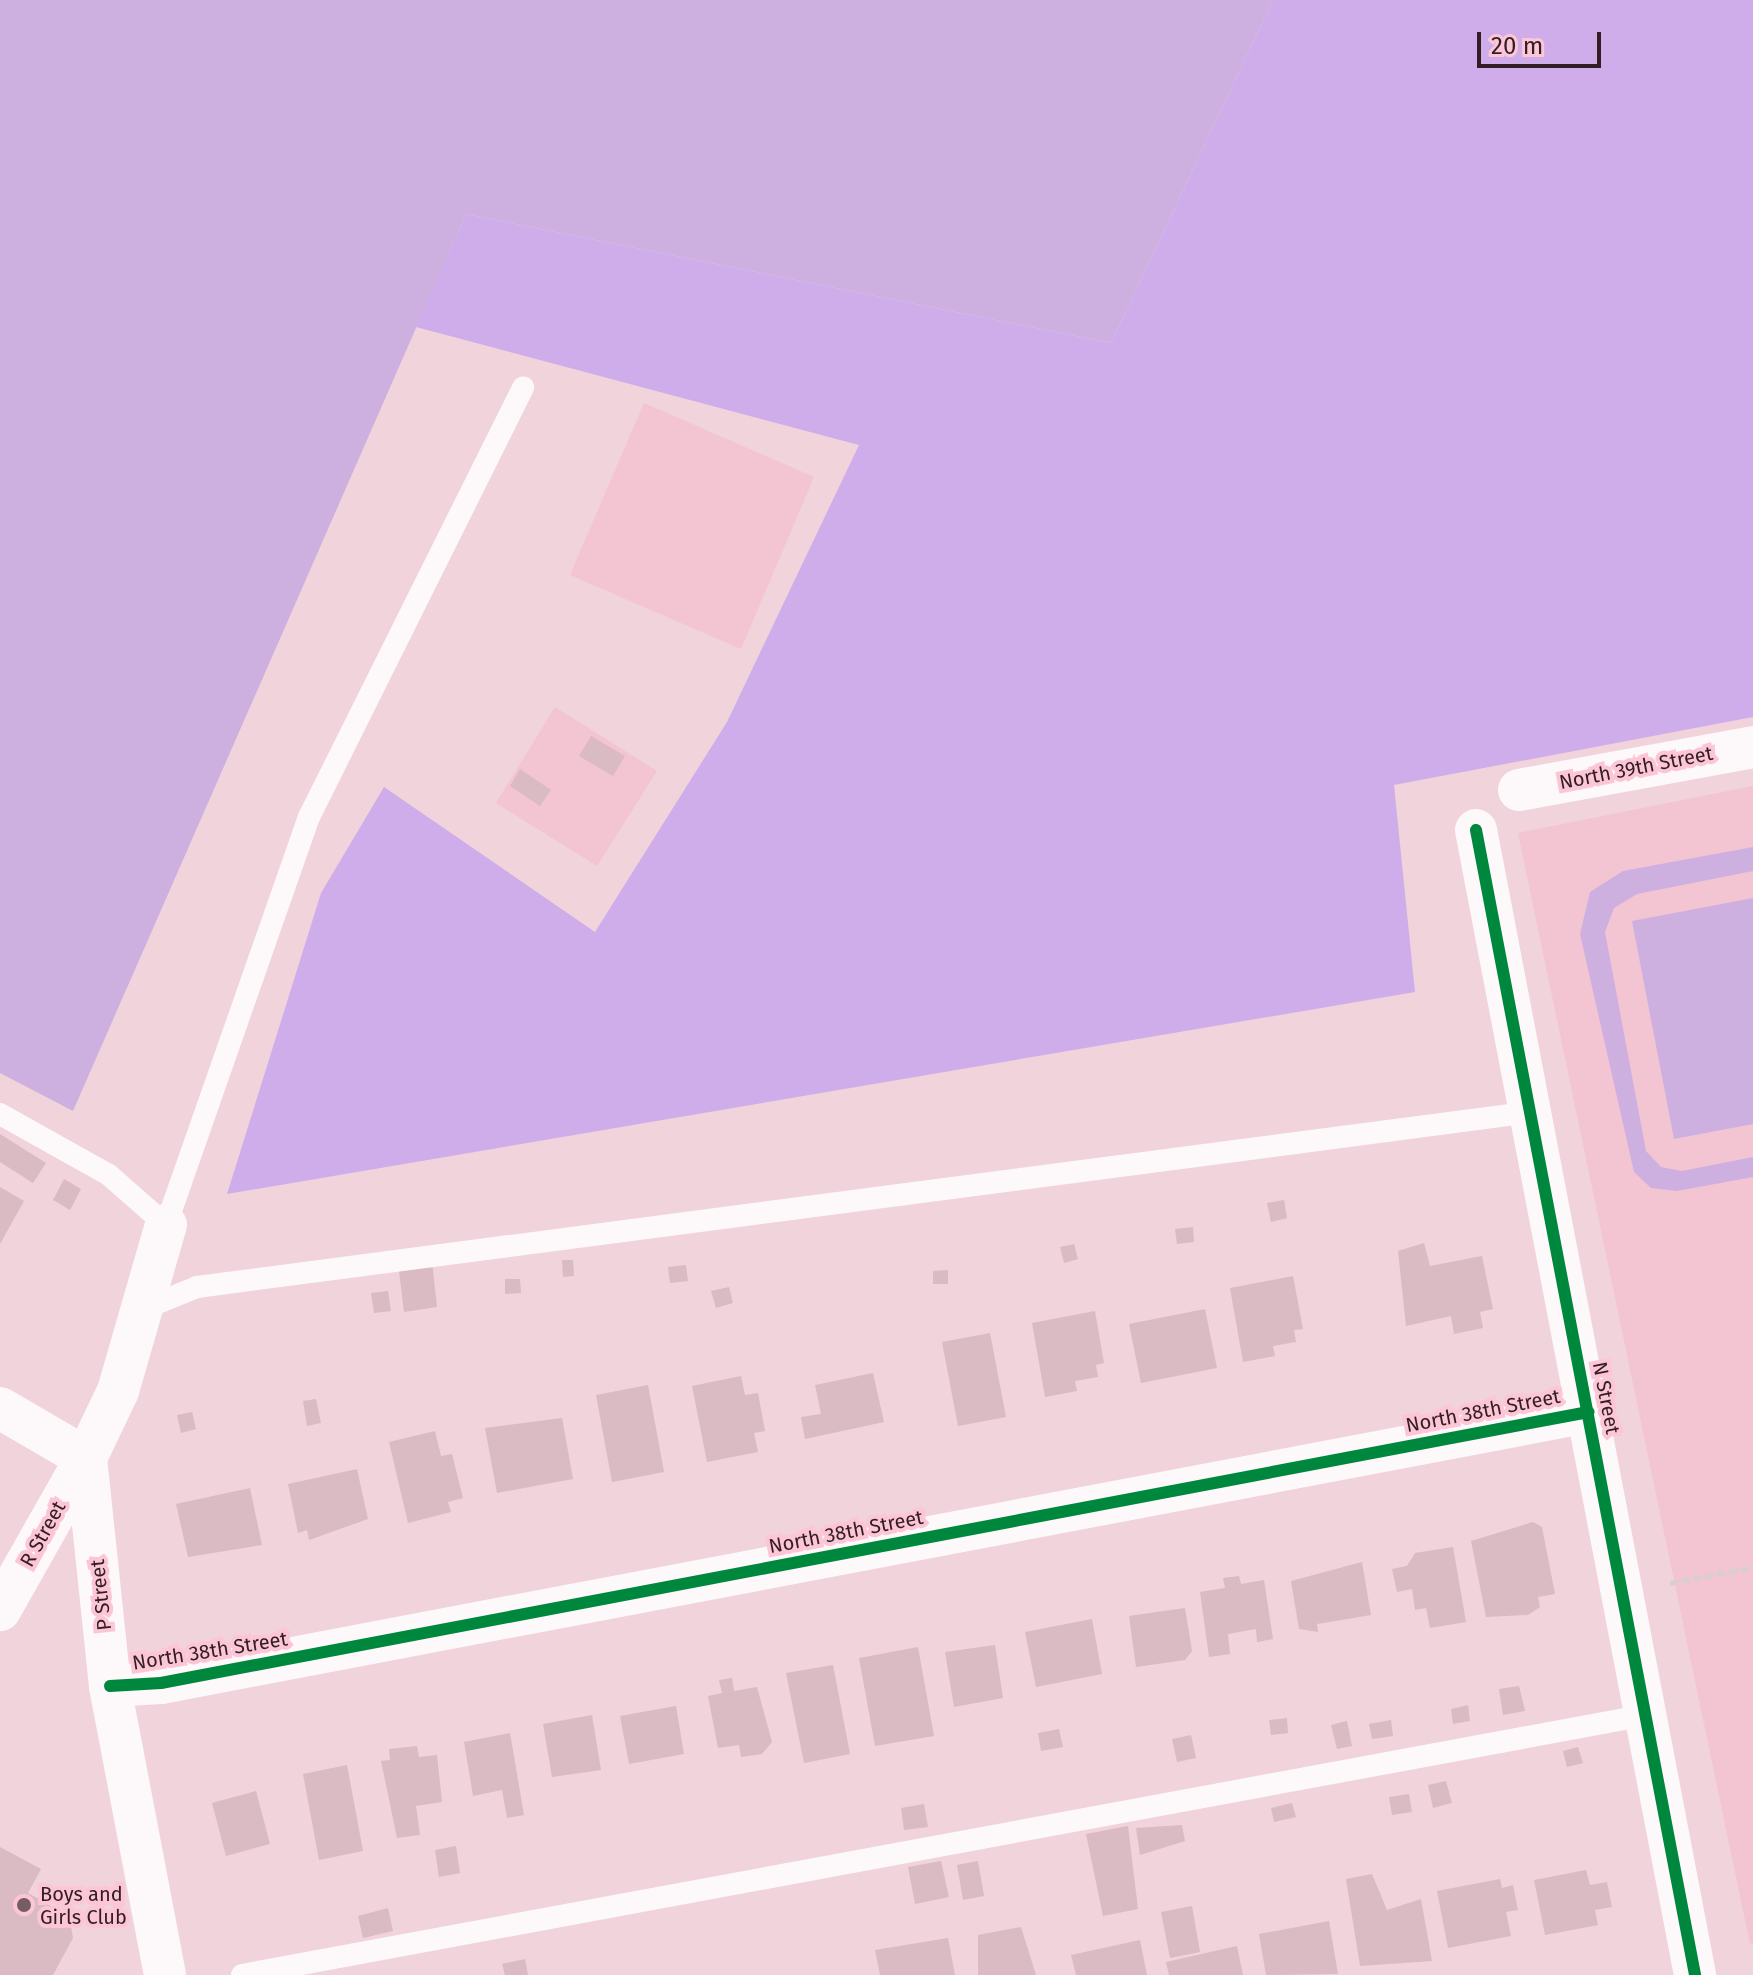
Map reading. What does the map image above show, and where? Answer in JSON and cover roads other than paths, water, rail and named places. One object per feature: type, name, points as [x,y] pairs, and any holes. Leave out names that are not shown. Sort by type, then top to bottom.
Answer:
[{"type":"street","name":"North 39th Street","points":[[1519,790],[1753,747]]},
{"type":"street","name":"N Street","points":[[1476,830],[1695,1975]]},
{"type":"street","points":[[0,1408],[86,1458],[118,1391],[166,1225]]},
{"type":"street","name":"North 38th Street","points":[[110,1686],[161,1683],[1588,1412]]},
{"type":"street","name":"R Street","points":[[0,1610],[86,1458]]},
{"type":"street","name":"P Street","points":[[86,1458],[110,1686],[165,1975]]},
{"type":"lane","points":[[0,1114],[109,1175],[166,1225],[309,817],[523,387]]},
{"type":"lane","points":[[143,1309],[197,1287],[1531,1112]]},
{"type":"lane","points":[[242,1975],[1646,1715]]},
{"type":"place","name":"Boys and Girls Club","points":[[24,1905]]}]
